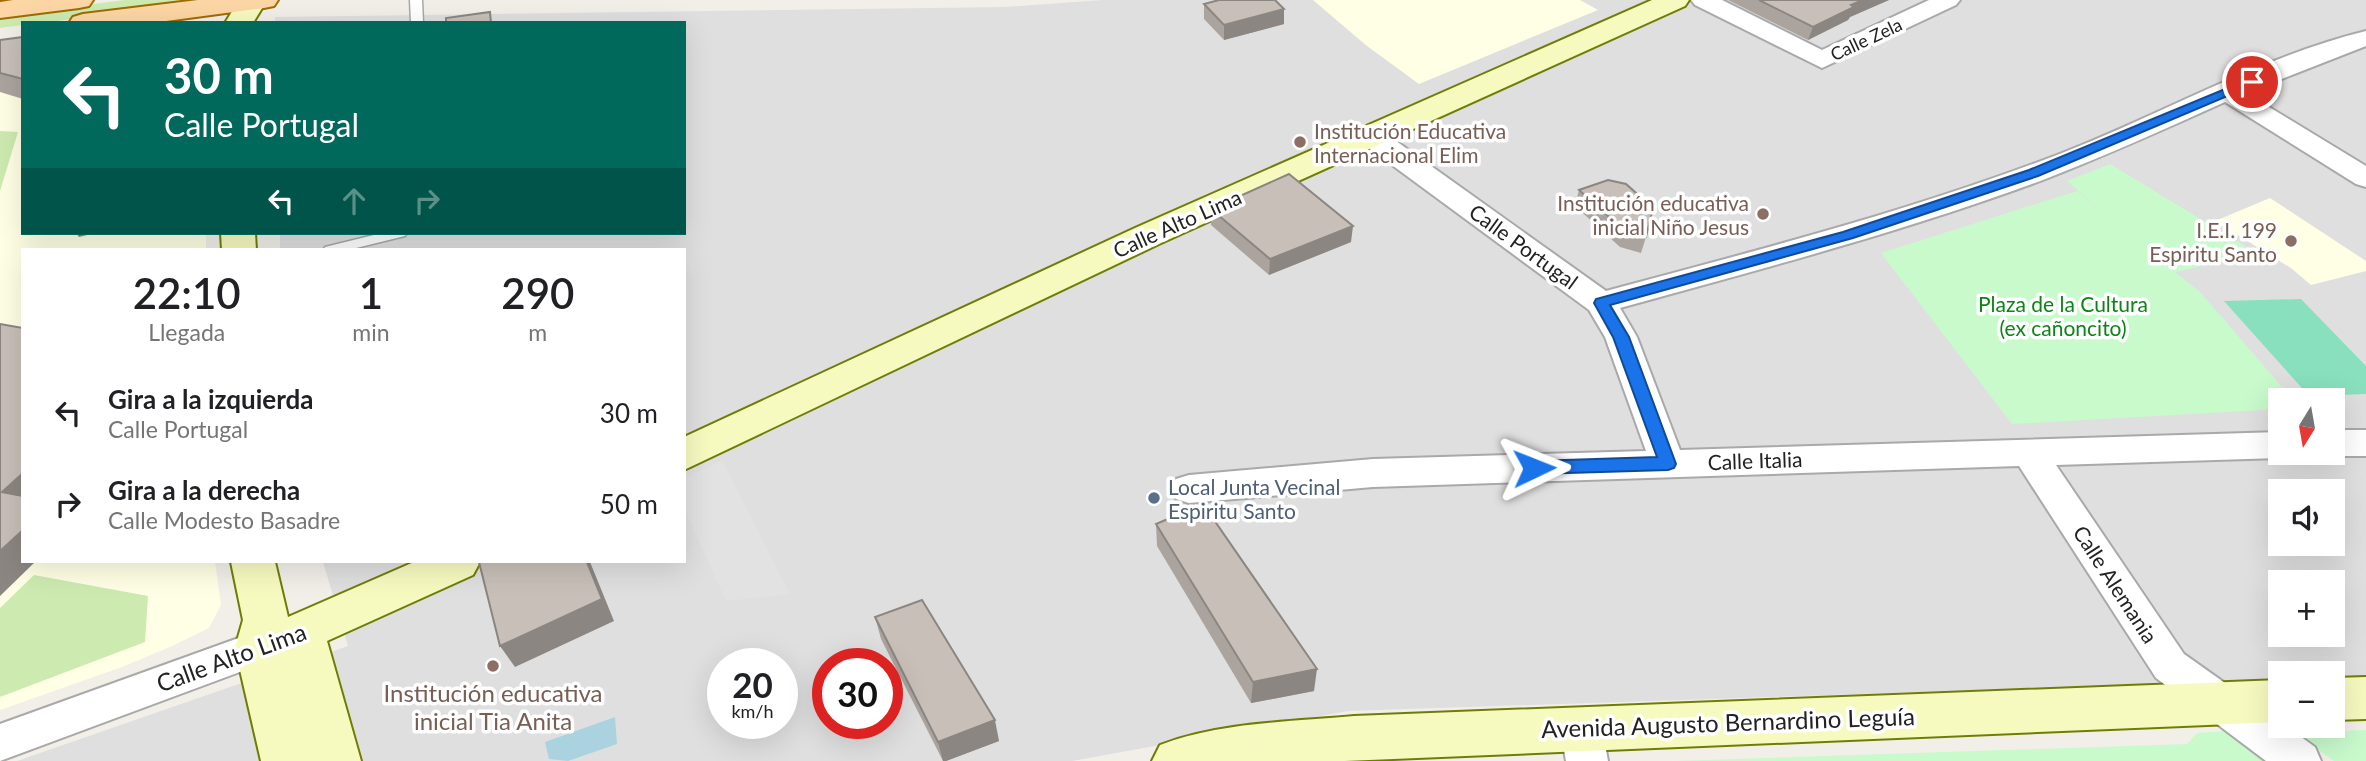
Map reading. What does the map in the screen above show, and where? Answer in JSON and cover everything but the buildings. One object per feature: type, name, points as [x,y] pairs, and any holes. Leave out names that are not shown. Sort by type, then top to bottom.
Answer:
[{"type":"main road","points":[[10,17],[79,0]]},
{"type":"main road","points":[[103,21],[252,6]]},
{"type":"street","name":"Calle Alto Lima","points":[[686,454],[1147,236],[1675,0]]},
{"type":"street","name":"Calle Zela","points":[[1703,0],[1822,60],[1948,0]]},
{"type":"street","points":[[1601,303],[1848,235],[2034,173],[2227,92],[2362,43]]},
{"type":"street","points":[[2227,92],[2366,178]]},
{"type":"street","name":"Calle Portugal","points":[[1371,137],[1601,303],[1621,337],[1668,464]]},
{"type":"street","points":[[2345,443],[2366,443]]},
{"type":"street","name":"Calle Italia","points":[[1189,489],[1373,473],[2268,445]]},
{"type":"street","name":"Calle Alemania","points":[[2028,451],[2170,666],[2300,761]]},
{"type":"street","points":[[253,563],[275,633],[336,761]]},
{"type":"street","name":"Calle Alto Lima","points":[[0,743],[455,563]]},
{"type":"street","points":[[275,633],[286,761]]},
{"type":"street","points":[[2345,699],[2366,698]]},
{"type":"street","name":"Avenida Augusto Bernardino Leguía","points":[[1177,761],[1240,749],[1354,738],[1584,745],[2268,702]]},
{"type":"lane","points":[[416,0],[417,21]]},
{"type":"lane","points":[[338,248],[392,235]]},
{"type":"shaded area","points":[[1103,0],[2366,0],[2366,678],[2345,679],[2345,661],[2268,661],[2268,680],[1348,711],[1072,761],[17,761],[348,646],[323,563],[686,563],[686,248],[280,248],[280,235],[686,235],[686,21],[275,21],[275,17],[1005,7]]},
{"type":"shaded area","points":[[1313,0],[1580,0],[1598,10],[1419,84],[1367,46]]},
{"type":"shaded area","points":[[21,46],[21,235],[206,235],[206,248],[21,248],[21,563],[215,563],[221,605],[209,628],[172,646],[122,667],[0,710],[0,49]]},
{"type":"shaded area","name":"I.E.I. 199 Espiritu Santo","points":[[2270,198],[2366,261],[2366,271],[2311,285],[2291,268],[2215,221]]},
{"type":"shaded area","points":[[722,460],[790,594],[726,601],[686,512],[686,478]]},
{"type":"green space","points":[[124,0],[213,0],[57,21],[21,21],[21,25],[0,28],[0,16]]},
{"type":"green space","points":[[0,131],[18,132],[0,191]]},
{"type":"green space","name":"Plaza de la Cultura (ex cañoncito)","points":[[2110,164],[2258,254],[2175,272],[2201,293],[2283,388],[2268,388],[2268,410],[2012,424],[1881,253],[2077,191],[2101,211],[2067,181]]},
{"type":"green space","points":[[2301,299],[2366,366],[2366,394],[2345,395],[2345,388],[2302,388],[2224,301]]},
{"type":"green space","points":[[34,575],[148,596],[145,642],[0,697],[0,608]]},
{"type":"green space","points":[[2366,730],[2366,761],[2334,761],[2302,738],[2345,738],[2345,731]]},
{"type":"green space","points":[[2223,731],[2233,734],[2269,761],[1675,761],[2187,744],[2197,733]]},
{"type":"water","points":[[615,717],[617,744],[568,761],[549,759],[545,742]]},
{"type":"place","name":"Institución Educativa Internacional Elim","points":[[1300,142]]},
{"type":"place","name":"Institución educativa inicial Niño Jesus","points":[[1763,214]]},
{"type":"place","name":"I.E.I. 199 Espiritu Santo","points":[[2291,241]]},
{"type":"place","name":"Local Junta Vecinal Espiritu Santo","points":[[1154,498]]},
{"type":"place","name":"Institución educativa inicial Tia Anita","points":[[493,666]]},
{"type":"route","points":[[1534,468],[1668,464],[1621,337],[1601,303],[1848,235],[2034,173],[2252,82]]}]
